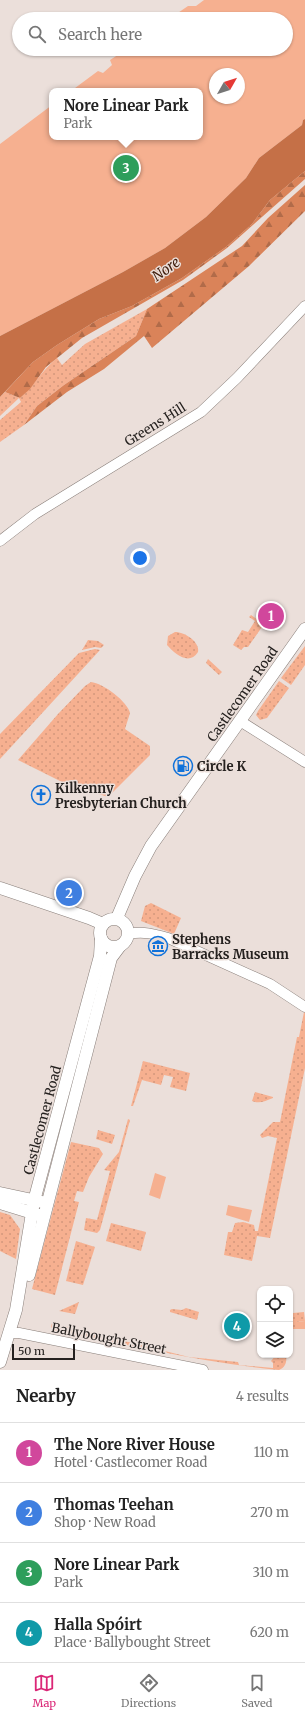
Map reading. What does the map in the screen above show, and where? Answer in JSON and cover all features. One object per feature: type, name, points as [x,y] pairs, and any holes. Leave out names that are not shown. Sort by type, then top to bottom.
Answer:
[{"type":"main road","name":"Castlecomer Road","points":[[117,918],[135,876],[151,846],[305,629]]},
{"type":"main road","points":[[0,888],[103,924]]},
{"type":"main road","points":[[117,918],[125,922],[129,934],[126,941],[120,946],[109,946],[101,938],[100,931],[103,924],[108,920],[117,918]]},
{"type":"main road","name":"Castlecomer Road","points":[[0,1362],[26,1283],[40,1202],[100,956],[101,938]]},
{"type":"main road","name":"Castlecomer Road","points":[[40,1202],[111,958],[120,946]]},
{"type":"main road","points":[[0,1193],[40,1202]]},
{"type":"main road","points":[[0,1203],[38,1215]]},
{"type":"street","name":"Greens Hill","points":[[0,541],[35,514],[200,412],[237,378],[305,306]]},
{"type":"street","points":[[240,721],[305,762]]},
{"type":"street","points":[[129,934],[140,932],[168,938],[270,984],[305,1007]]},
{"type":"street","name":"Ballybought Street","points":[[9,1333],[19,1333],[203,1370]]},
{"type":"shaded area","points":[[204,0],[305,0],[305,119],[303,120],[302,125],[259,158],[246,178],[206,217],[165,248],[123,272],[0,336],[0,144],[49,107],[49,140],[203,140],[203,88],[75,88],[98,71],[103,73],[112,65],[110,60],[116,56],[293,56],[293,12],[179,12],[188,6],[196,6]]},
{"type":"shaded area","points":[[147,309],[136,336],[64,385],[37,406],[24,425],[0,442],[0,420],[21,402],[19,398],[0,416],[0,397],[5,392],[20,398],[57,358],[62,365],[85,344]]},
{"type":"shaded area","points":[[251,615],[264,624],[248,647],[244,647],[241,650],[233,645],[242,630],[248,632],[255,621],[249,617]]},
{"type":"shaded area","points":[[175,632],[179,632],[194,641],[197,645],[198,652],[194,656],[190,658],[182,657],[167,645],[168,636]]},
{"type":"shaded area","points":[[88,640],[98,641],[104,645],[101,648],[95,647],[82,650]]},
{"type":"shaded area","points":[[305,646],[305,665],[291,685],[281,678]]},
{"type":"shaded area","points":[[95,649],[100,650],[0,759],[0,734],[79,653]]},
{"type":"shaded area","points":[[208,659],[222,672],[219,675],[206,663]]},
{"type":"shaded area","points":[[279,681],[289,688],[267,718],[260,720],[256,715]]},
{"type":"shaded area","points":[[91,682],[108,689],[125,704],[130,713],[125,729],[150,746],[150,755],[108,797],[64,783],[18,760],[58,714],[85,686]]},
{"type":"shaded area","points":[[151,903],[181,918],[174,934],[141,921],[145,906]]},
{"type":"shaded area","points":[[304,1012],[305,1068],[270,1238],[257,1236],[252,1261],[224,1255],[228,1232],[232,1232],[235,1223],[243,1222],[254,1225],[255,1231],[258,1231],[277,1138],[268,1136],[262,1138],[260,1135],[273,1122],[280,1122],[297,1037],[299,1037]]},
{"type":"shaded area","points":[[143,1061],[190,1073],[186,1091],[170,1087],[173,1077],[164,1075],[161,1085],[142,1080],[133,1106],[131,1106]]},
{"type":"shaded area","points":[[255,1092],[273,1098],[260,1102],[252,1101]]},
{"type":"shaded area","points":[[128,1119],[130,1120],[100,1230],[97,1233],[84,1230],[86,1218],[97,1220],[110,1171],[104,1170],[119,1152]]},
{"type":"shaded area","points":[[98,1130],[115,1135],[112,1144],[96,1139]]},
{"type":"shaded area","points":[[71,1142],[99,1148],[103,1154],[89,1177],[83,1192],[77,1191],[74,1201],[79,1202],[55,1295],[32,1289]]},
{"type":"shaded area","points":[[155,1173],[166,1177],[160,1199],[149,1195]]},
{"type":"shaded area","points":[[228,1205],[252,1210],[249,1222],[226,1215]]},
{"type":"shaded area","points":[[0,1212],[10,1215],[20,1229],[16,1259],[0,1251]]},
{"type":"shaded area","points":[[111,1223],[146,1232],[141,1251],[106,1241]]},
{"type":"shaded area","points":[[76,1241],[95,1247],[83,1285],[66,1281]]},
{"type":"shaded area","points":[[79,1302],[75,1314],[59,1311]]},
{"type":"shaded area","points":[[186,1308],[199,1312],[197,1320],[170,1312],[172,1309],[182,1310]]},
{"type":"shaded area","points":[[304,1312],[305,1321],[296,1322],[296,1329],[293,1329],[293,1313]]},
{"type":"shaded area","points":[[305,1321],[305,1329],[296,1329],[296,1322]]},
{"type":"shaded area","points":[[52,1323],[55,1324],[58,1329],[64,1326],[189,1357],[238,1362],[239,1365],[273,1368],[273,1363],[271,1361],[274,1358],[286,1358],[286,1362],[285,1366],[279,1370],[222,1363],[166,1353],[54,1331],[51,1327]]},
{"type":"green space","points":[[305,171],[305,179],[227,248],[183,280],[82,338],[46,367],[30,389],[20,398],[5,392],[33,362],[57,345],[99,319],[132,306],[182,278],[226,247],[252,224],[270,200]]},
{"type":"green space","points":[[305,185],[305,211],[249,266],[152,348],[144,336],[104,369],[67,392],[24,425],[37,406],[64,385],[136,336],[147,309],[242,246],[268,218]]},
{"type":"water","name":"Nore","points":[[305,119],[305,171],[270,200],[252,224],[226,247],[182,278],[132,306],[99,319],[57,345],[33,362],[0,397],[0,336],[123,272],[165,248],[206,217],[246,178],[259,158],[302,125],[303,120]]},
{"type":"place","name":"Nore Linear Park","points":[[126,168]]},
{"type":"place","name":"The Nore River House","points":[[271,616]]},
{"type":"place","name":"Circle K","points":[[183,766]]},
{"type":"place","name":"Kilkenny Presbyterian Church","points":[[41,795]]},
{"type":"place","name":"Thomas Teehan","points":[[69,893]]},
{"type":"place","name":"Stephens Barracks Museum","points":[[158,946]]},
{"type":"place","name":"Halla Spóirt","points":[[237,1326]]}]
